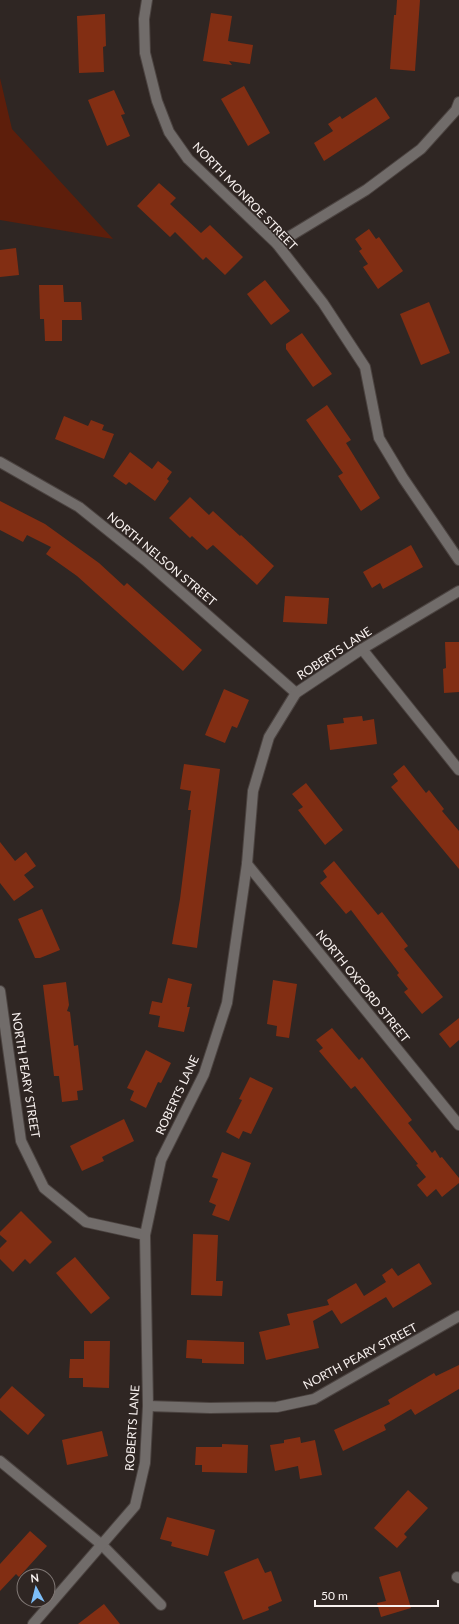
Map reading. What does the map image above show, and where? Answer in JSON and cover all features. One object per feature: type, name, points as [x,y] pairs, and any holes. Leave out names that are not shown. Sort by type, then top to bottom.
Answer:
[{"type":"street","name":"NORTH MONROE STREET","points":[[147,0],[144,19],[145,53],[157,101],[170,132],[188,159],[278,244],[323,303],[365,367],[379,438],[403,478],[459,560]]},
{"type":"street","points":[[278,244],[366,190],[421,149],[456,110],[459,102]]},
{"type":"street","name":"NORTH NELSON STREET","points":[[0,462],[79,507],[145,560],[296,693]]},
{"type":"street","name":"ROBERTS LANE","points":[[33,1624],[135,1506],[145,1463],[148,1406],[145,1235],[162,1160],[204,1074],[227,1003],[247,864],[253,791],[269,737],[296,693],[362,649],[459,591]]},
{"type":"street","points":[[362,649],[459,770]]},
{"type":"street","name":"NORTH OXFORD STREET","points":[[247,864],[459,1125]]},
{"type":"street","name":"NORTH PEARY STREET","points":[[0,991],[21,1140],[44,1188],[86,1222],[145,1235]]},
{"type":"street","name":"NORTH PEARY STREET","points":[[148,1406],[210,1408],[277,1407],[314,1399],[459,1316]]},
{"type":"street","points":[[0,1461],[102,1545],[161,1605]]},
{"type":"shaded area","points":[[0,78],[12,129],[113,239],[0,220]]},
{"type":"building","points":[[397,0],[420,0],[415,71],[390,69],[394,15],[396,15]]},
{"type":"building","points":[[211,13],[232,16],[228,41],[253,45],[250,64],[229,61],[232,65],[203,61]]},
{"type":"building","points":[[105,14],[106,46],[103,47],[104,72],[79,73],[77,16]]},
{"type":"building","points":[[244,86],[270,133],[248,146],[221,99]]},
{"type":"building","points":[[114,90],[125,114],[121,115],[130,136],[107,146],[88,100]]},
{"type":"building","points":[[376,97],[390,118],[324,161],[314,143],[333,131],[328,124],[340,116],[342,119]]},
{"type":"building","points":[[159,183],[176,198],[170,204],[201,233],[210,225],[243,257],[225,275],[206,257],[203,260],[175,232],[170,237],[137,206]]},
{"type":"building","points":[[369,229],[376,239],[379,237],[403,271],[378,289],[363,267],[368,264],[359,251],[362,249],[355,239]]},
{"type":"building","points":[[16,248],[19,275],[0,277],[0,250]]},
{"type":"building","points":[[265,280],[290,311],[271,325],[247,294]]},
{"type":"building","points":[[39,285],[63,285],[64,302],[81,302],[82,320],[62,320],[62,341],[45,341],[44,319],[40,319]]},
{"type":"building","points":[[429,302],[450,353],[421,365],[400,314]]},
{"type":"building","points":[[302,333],[332,374],[313,387],[286,349],[286,344]]},
{"type":"building","points":[[327,405],[351,440],[346,443],[380,498],[361,511],[338,476],[343,473],[306,420]]},
{"type":"building","points":[[64,416],[88,426],[91,420],[104,425],[102,430],[114,434],[104,459],[55,439]]},
{"type":"building","points":[[130,452],[152,469],[158,461],[172,472],[167,479],[169,481],[155,501],[129,482],[126,485],[113,476]]},
{"type":"building","points":[[190,497],[209,515],[213,511],[274,566],[257,585],[213,545],[207,550],[192,536],[190,538],[169,518]]},
{"type":"building","points":[[0,501],[45,524],[99,563],[124,586],[127,583],[202,650],[183,671],[77,576],[46,554],[51,547],[27,535],[23,542],[0,530]]},
{"type":"building","points":[[411,545],[423,567],[383,589],[380,583],[372,588],[363,572]]},
{"type":"building","points":[[285,596],[329,598],[327,624],[283,622]]},
{"type":"building","points":[[445,642],[459,642],[459,692],[444,693],[443,669],[446,668]]},
{"type":"building","points":[[224,689],[249,700],[237,728],[232,726],[225,743],[205,735]]},
{"type":"building","points":[[362,716],[363,721],[374,719],[377,744],[330,750],[327,725],[344,723],[343,718]]},
{"type":"building","points":[[184,764],[220,769],[197,948],[172,944],[180,899],[191,810],[188,810],[191,791],[180,789]]},
{"type":"building","points":[[404,765],[426,793],[429,790],[444,809],[442,811],[459,831],[459,869],[391,787],[398,781],[393,774]]},
{"type":"building","points":[[306,783],[343,830],[325,845],[298,810],[303,807],[292,794]]},
{"type":"building","points":[[0,842],[15,861],[26,852],[36,866],[24,875],[34,887],[14,901],[0,883]]},
{"type":"building","points":[[334,861],[378,915],[382,912],[408,946],[404,949],[443,997],[422,1014],[404,992],[408,989],[397,975],[399,973],[351,910],[346,914],[320,883],[327,877],[323,871]]},
{"type":"building","points":[[42,909],[60,950],[40,958],[35,958],[18,919]]},
{"type":"building","points":[[168,978],[192,984],[187,1007],[190,1007],[184,1032],[158,1027],[160,1016],[149,1014],[152,1001],[162,1003]]},
{"type":"building","points":[[273,980],[297,984],[289,1038],[276,1036],[277,1026],[267,1024]]},
{"type":"building","points":[[66,982],[69,1005],[67,1011],[70,1012],[74,1046],[78,1045],[83,1090],[77,1091],[78,1100],[62,1102],[59,1076],[54,1076],[43,985]]},
{"type":"building","points":[[459,1018],[459,1040],[450,1048],[439,1034]]},
{"type":"building","points":[[332,1028],[359,1060],[362,1057],[412,1120],[408,1123],[432,1153],[435,1150],[440,1158],[442,1157],[459,1178],[459,1183],[442,1197],[436,1189],[427,1197],[417,1185],[426,1177],[416,1165],[418,1164],[355,1086],[351,1089],[319,1051],[323,1048],[316,1040]]},
{"type":"building","points":[[146,1050],[171,1063],[161,1083],[158,1082],[146,1108],[130,1100],[134,1091],[127,1088]]},
{"type":"building","points":[[250,1077],[273,1088],[251,1134],[243,1131],[239,1139],[226,1132],[242,1100],[239,1099]]},
{"type":"building","points":[[124,1119],[134,1141],[102,1157],[104,1161],[82,1171],[70,1146]]},
{"type":"building","points":[[222,1152],[251,1163],[229,1221],[212,1215],[216,1205],[209,1202],[218,1179],[212,1177]]},
{"type":"building","points":[[21,1211],[52,1242],[30,1264],[25,1259],[13,1272],[0,1259],[0,1248],[7,1241],[0,1235],[0,1232]]},
{"type":"building","points":[[193,1234],[218,1235],[216,1281],[223,1281],[222,1296],[191,1295]]},
{"type":"building","points":[[75,1257],[110,1298],[91,1314],[56,1273]]},
{"type":"building","points":[[419,1263],[432,1284],[393,1308],[386,1297],[341,1324],[332,1310],[313,1321],[319,1348],[266,1360],[259,1332],[290,1325],[287,1314],[329,1305],[327,1300],[356,1283],[364,1296],[386,1282],[382,1275],[392,1268],[398,1276]]},
{"type":"building","points":[[187,1340],[244,1342],[244,1364],[202,1363],[202,1359],[186,1358]]},
{"type":"building","points":[[84,1341],[110,1341],[109,1388],[83,1387],[83,1378],[69,1378],[70,1359],[84,1359]]},
{"type":"building","points":[[459,1365],[459,1389],[415,1415],[411,1409],[384,1425],[386,1430],[343,1451],[334,1430],[390,1404],[388,1400],[434,1373],[436,1376]]},
{"type":"building","points":[[12,1386],[45,1415],[28,1435],[0,1410],[0,1399]]},
{"type":"building","points":[[102,1431],[108,1456],[67,1465],[62,1440]]},
{"type":"building","points":[[300,1437],[301,1443],[315,1440],[322,1475],[300,1479],[298,1466],[275,1471],[270,1445],[284,1443],[284,1440]]},
{"type":"building","points":[[222,1444],[248,1445],[247,1473],[202,1472],[202,1465],[195,1465],[196,1447],[222,1447]]},
{"type":"building","points":[[408,1490],[428,1508],[404,1534],[407,1537],[397,1548],[374,1528]]},
{"type":"building","points":[[167,1517],[215,1530],[208,1556],[171,1546],[172,1542],[160,1539]]},
{"type":"building","points":[[30,1531],[47,1546],[27,1568],[16,1568],[16,1574],[0,1591],[0,1564]]},
{"type":"building","points":[[258,1558],[265,1573],[271,1571],[282,1601],[268,1607],[269,1610],[243,1620],[224,1572]]},
{"type":"building","points":[[400,1571],[411,1608],[381,1617],[377,1603],[386,1601],[379,1577]]},
{"type":"building","points":[[104,1604],[120,1624],[78,1624]]}]
